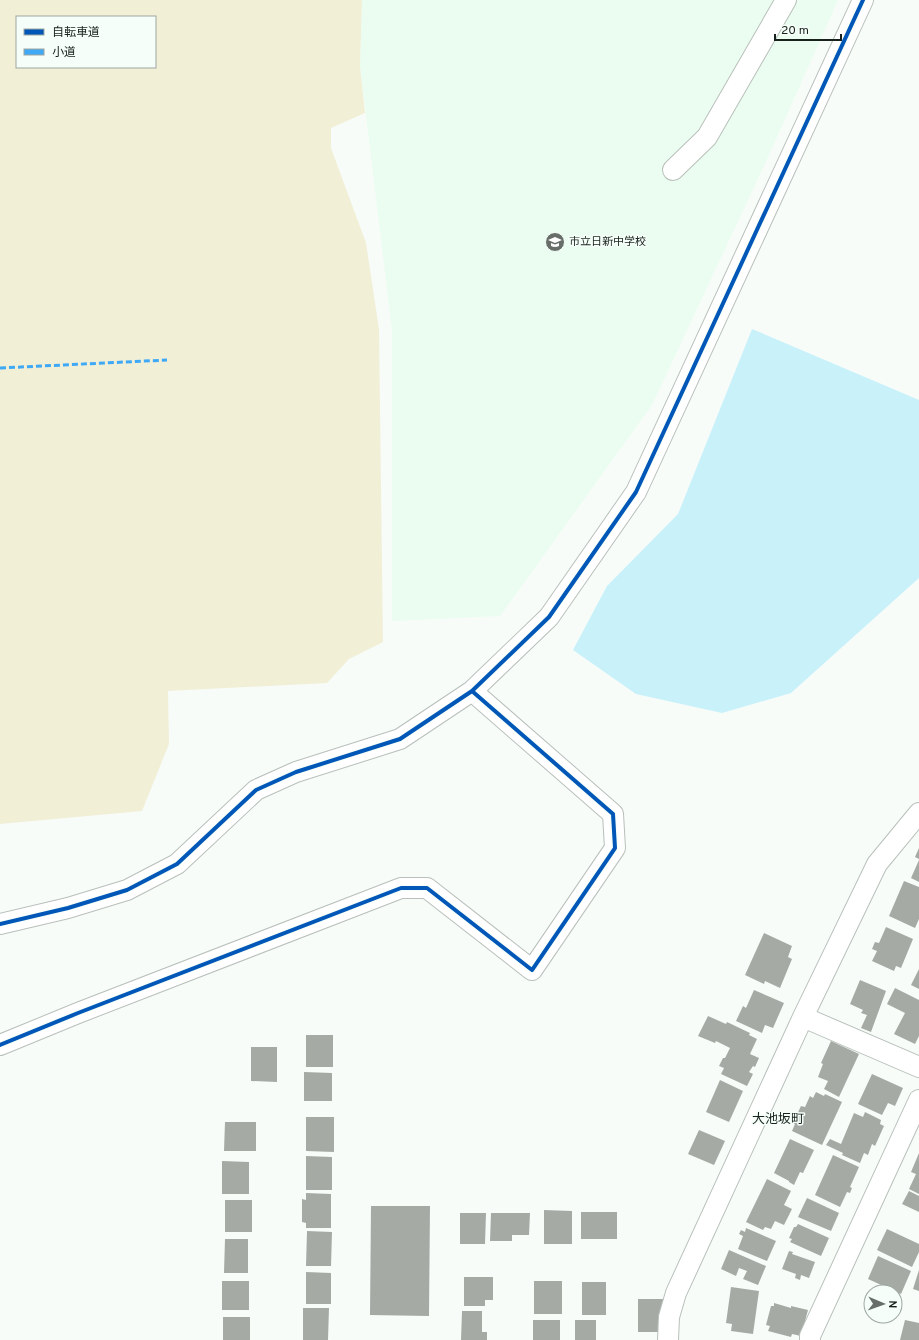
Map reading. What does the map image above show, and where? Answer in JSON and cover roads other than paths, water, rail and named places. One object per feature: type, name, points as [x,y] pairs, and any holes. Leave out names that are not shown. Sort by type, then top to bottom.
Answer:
[{"type":"street","points":[[673,170],[707,137],[786,0]]},
{"type":"street","points":[[0,924],[68,908],[127,890],[176,864],[256,790],[296,772],[400,739],[472,691],[549,617],[636,492],[863,0]]},
{"type":"street","points":[[0,1046],[78,1013],[401,888],[427,888],[532,970],[615,848],[613,814],[472,691]]},
{"type":"street","points":[[668,1340],[669,1317],[676,1292],[802,1017],[877,864],[919,813]]},
{"type":"street","points":[[802,1017],[919,1067]]},
{"type":"street","points":[[810,1340],[810,1336],[919,1100]]},
{"type":"water","points":[[752,329],[919,400],[919,578],[791,693],[722,713],[636,694],[573,650],[607,586],[678,514]]},
{"type":"place","name":"市立日新中学校","points":[[555,242]]},
{"type":"district","name":"大池坂町","points":[[778,1120]]}]
